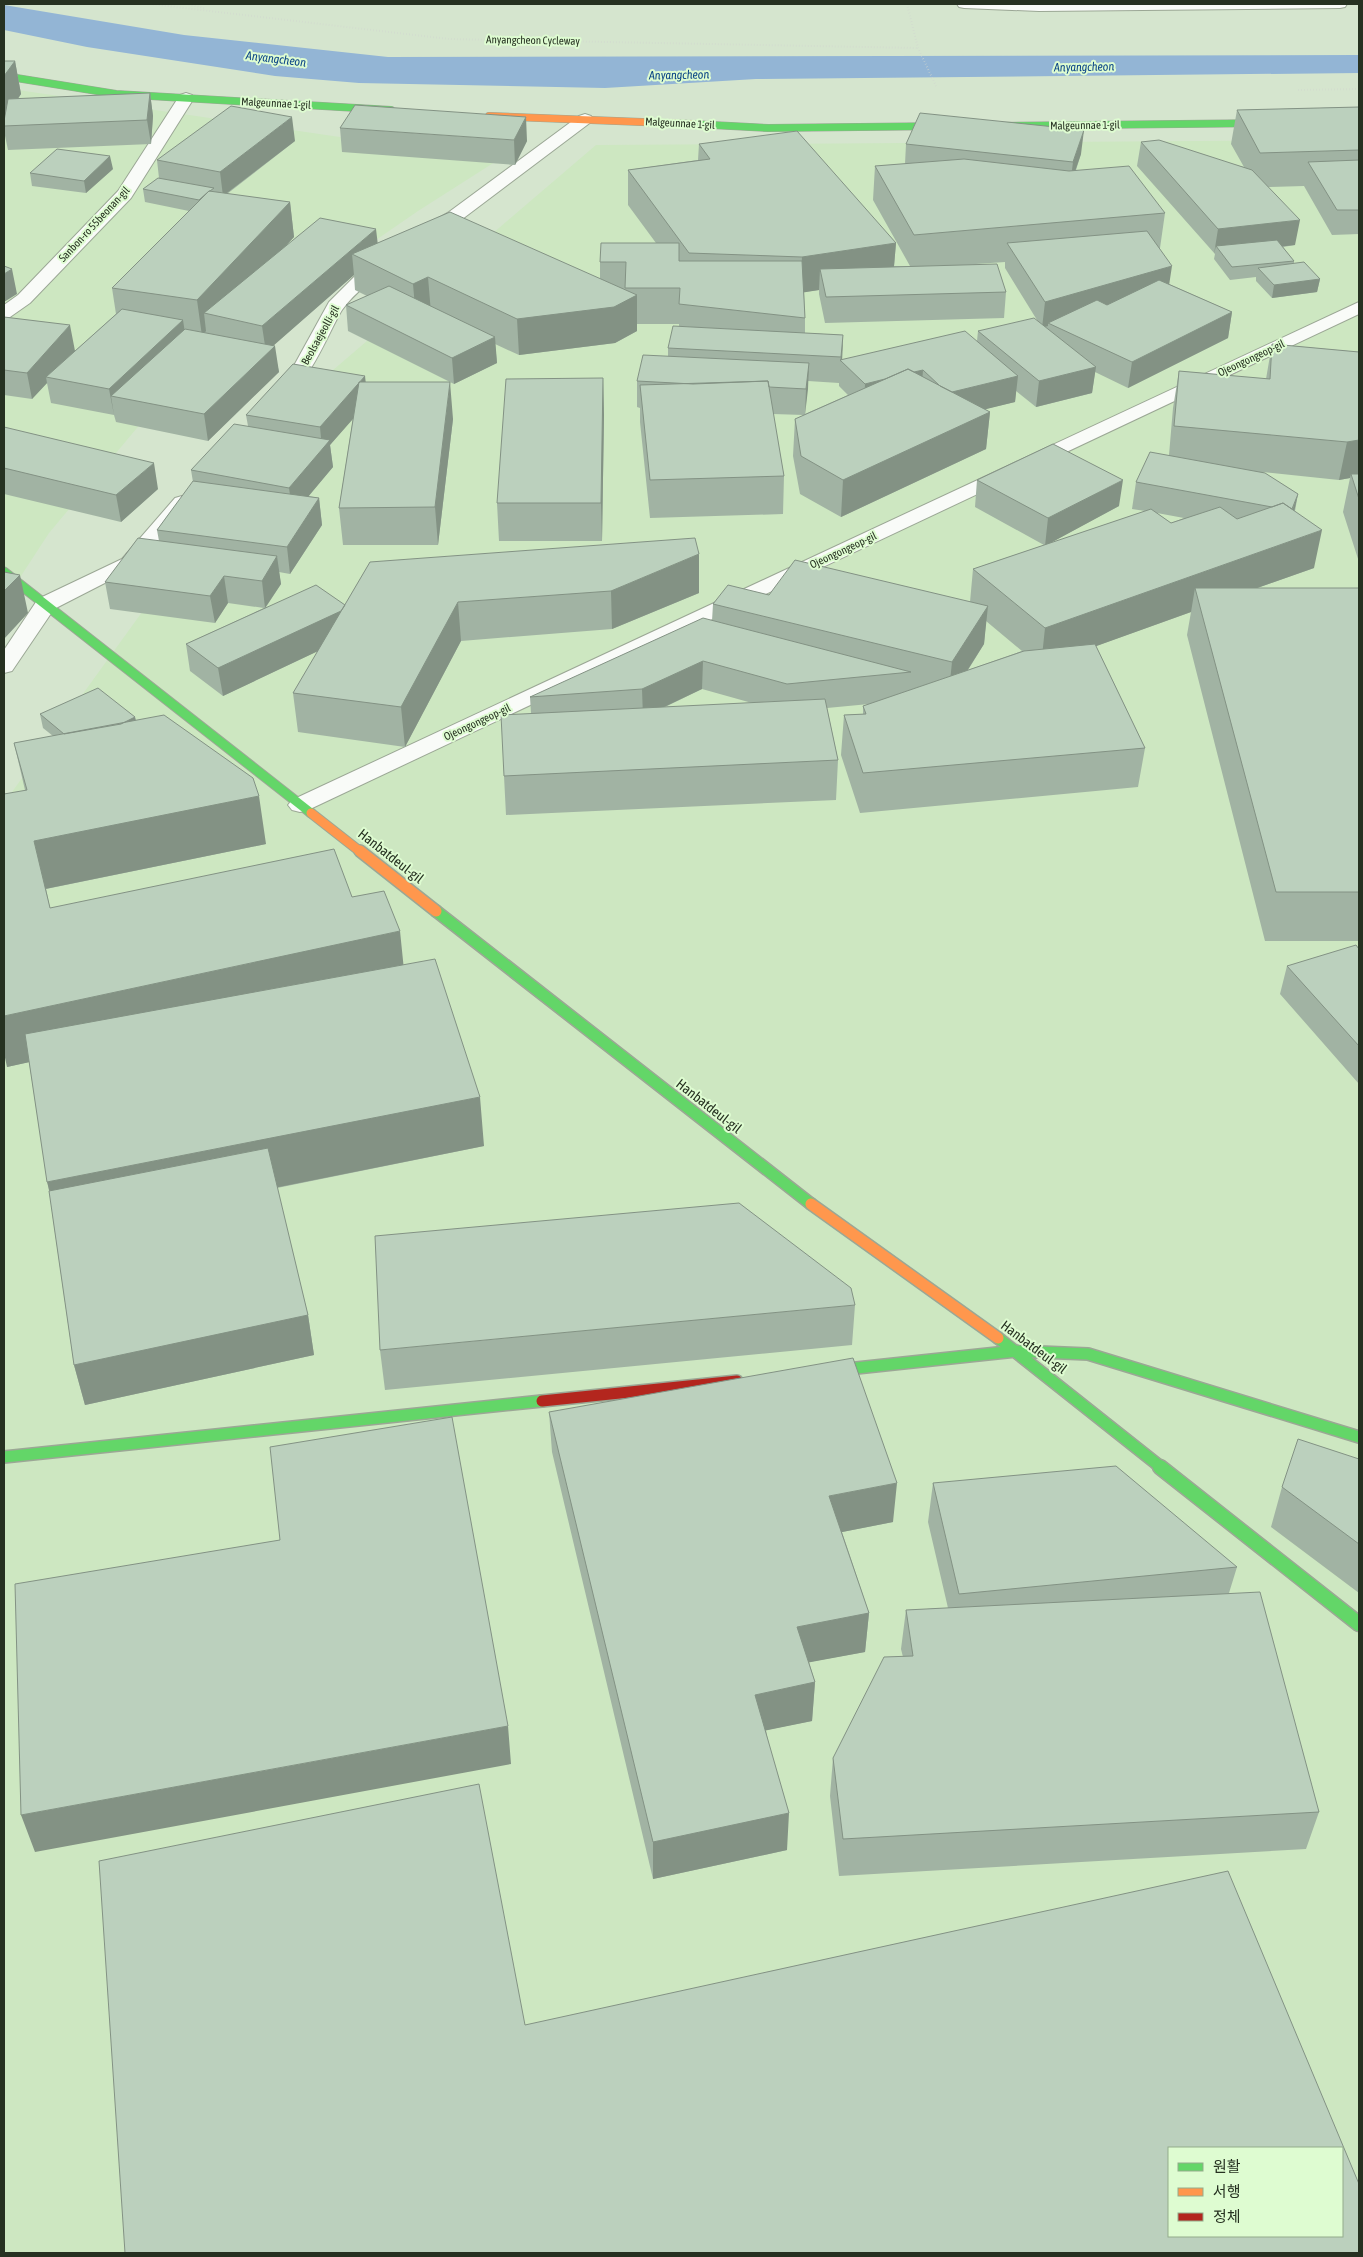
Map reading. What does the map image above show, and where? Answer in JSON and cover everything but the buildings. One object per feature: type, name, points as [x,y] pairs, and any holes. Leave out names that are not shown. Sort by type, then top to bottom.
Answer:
[{"type":"street","points":[[964,4],[1039,7],[1340,4]]},
{"type":"street","name":"Malgeunnae 1-gil","points":[[4,76],[116,94],[400,111]]},
{"type":"street","name":"Sanbon-ro 55beonan-gil","points":[[4,313],[24,299],[125,194],[186,98]]},
{"type":"street","name":"Malgeunnae 1-gil","points":[[477,116],[768,128],[962,126]]},
{"type":"street","name":"Beolsaejeolli-gil","points":[[267,408],[299,373],[336,306],[384,258],[456,216],[585,119]]},
{"type":"street","name":"Malgeunnae 1-gil","points":[[981,126],[1290,123]]},
{"type":"street","name":"Ojeongongeop-gil","points":[[300,804],[1359,308]]},
{"type":"street","points":[[4,666],[46,604],[129,563],[197,486]]},
{"type":"street","name":"Hanbatdeul-gil","points":[[4,572],[831,1220],[1016,1351],[1359,1624]]},
{"type":"street","points":[[810,1373],[1016,1351],[1088,1354],[1359,1437]]},
{"type":"street","points":[[4,1457],[751,1380]]},
{"type":"path","name":"Anyangcheon Cycleway","points":[[150,4],[449,39],[918,48]]},
{"type":"path","points":[[186,4],[219,12]]},
{"type":"path","points":[[907,4],[918,48],[940,93]]},
{"type":"shaded area","points":[[4,88],[498,160],[418,211],[183,373],[49,533],[4,602]]},
{"type":"shaded area","points":[[1359,140],[1359,2253],[4,2253],[4,803],[291,406],[596,145]]},
{"type":"water","name":"Anyangcheon","points":[[4,5],[184,35],[388,57],[1359,55],[1359,73],[756,79],[605,88],[359,83],[275,76],[87,47],[4,30]]},
{"type":"traffic: fast","points":[[4,76],[116,94],[391,110]]},
{"type":"traffic: fast","points":[[998,126],[1273,123]]},
{"type":"traffic: fast","points":[[693,124],[768,128],[950,126]]},
{"type":"traffic: fast","points":[[4,572],[311,813]]},
{"type":"traffic: fast","points":[[436,911],[811,1204]]},
{"type":"traffic: fast","points":[[998,1338],[1359,1624]]},
{"type":"traffic: fast","points":[[819,1372],[1016,1351],[1088,1354],[1359,1437]]},
{"type":"traffic: fast","points":[[4,1457],[542,1401]]},
{"type":"traffic: slow","points":[[489,116],[693,124]]},
{"type":"traffic: slow","points":[[311,813],[436,911]]},
{"type":"traffic: slow","points":[[811,1204],[998,1338]]},
{"type":"traffic: jam","points":[[542,1401],[737,1381]]}]
